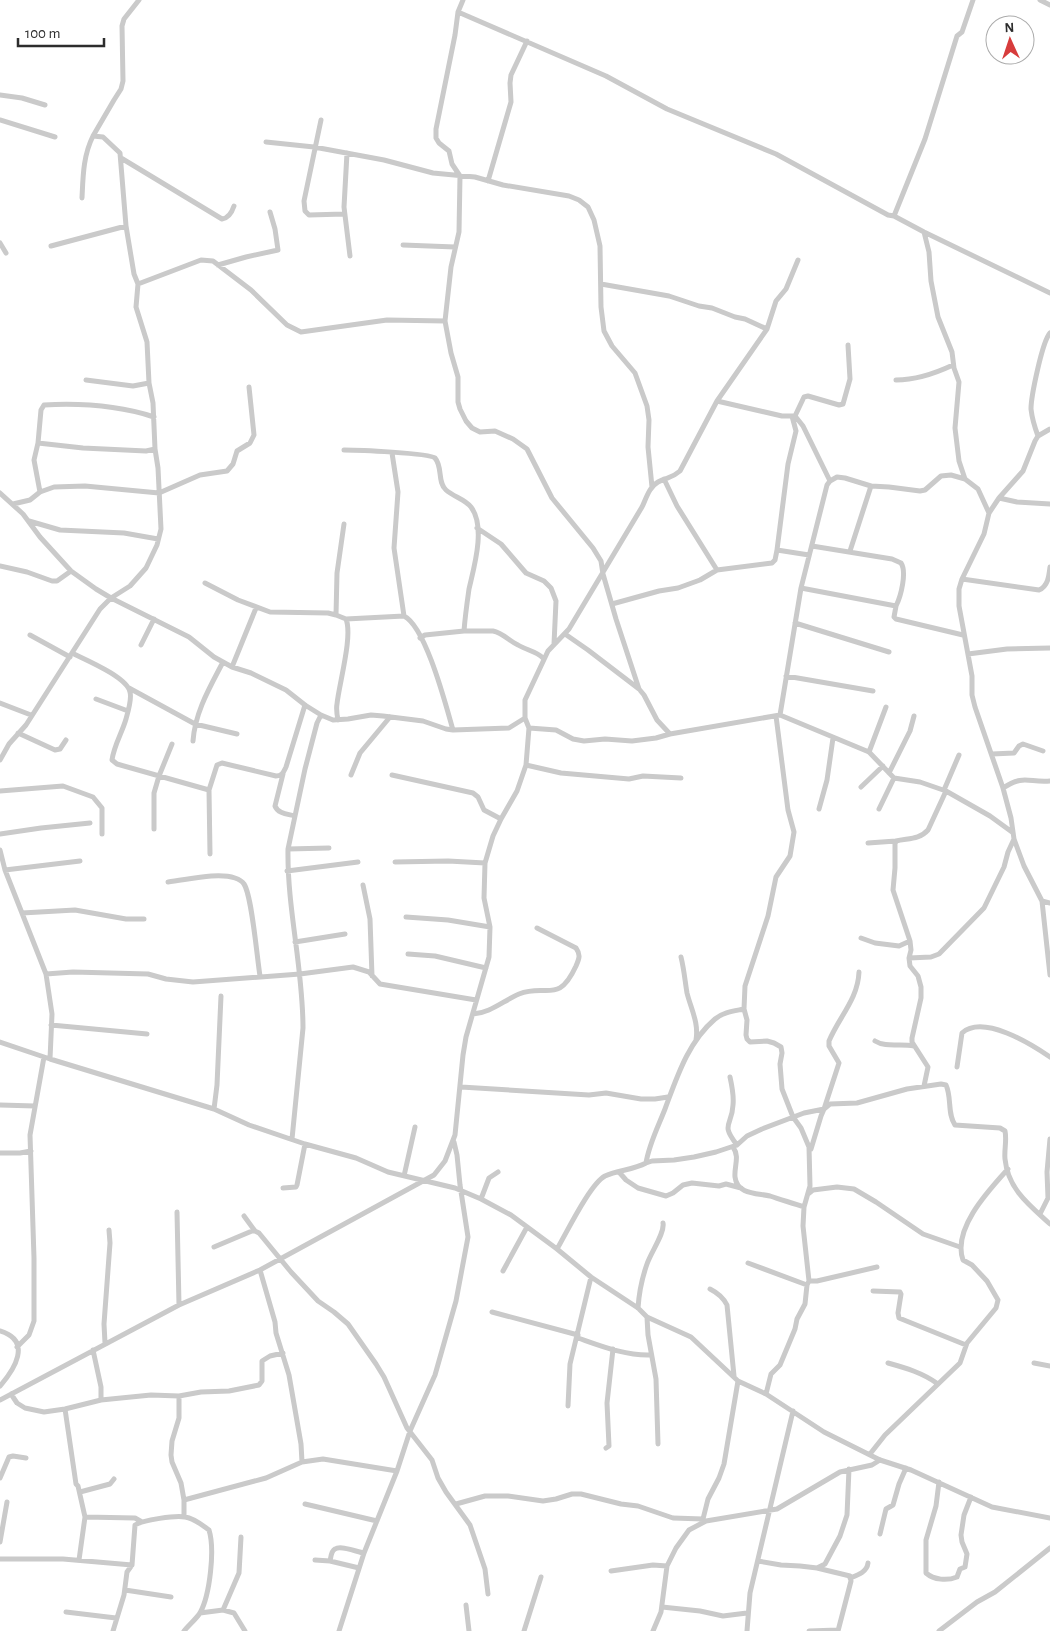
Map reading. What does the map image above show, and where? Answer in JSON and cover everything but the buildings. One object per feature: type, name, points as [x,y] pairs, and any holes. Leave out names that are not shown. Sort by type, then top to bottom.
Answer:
[{"type":"street","points":[[82,198],[87,147],[121,90],[123,81],[122,26],[124,19],[139,0]]},
{"type":"street","points":[[463,0],[458,12],[436,129],[436,138],[439,144],[449,151],[452,164],[460,176],[459,232],[451,267],[445,321],[458,377],[458,402],[466,421],[472,428],[480,432],[495,431],[513,439],[527,449],[552,498],[593,548],[601,561],[603,574],[639,689]]},
{"type":"street","points":[[894,216],[925,139],[957,36],[962,32],[973,0]]},
{"type":"street","points":[[1040,0],[1050,5]]},
{"type":"street","points":[[458,12],[606,76],[667,109],[776,154],[888,215],[894,216],[1050,293]]},
{"type":"street","points":[[488,181],[511,102],[511,75],[527,41]]},
{"type":"street","points":[[0,95],[22,98],[45,106]]},
{"type":"street","points":[[0,120],[55,138]]},
{"type":"street","points":[[321,120],[304,201],[305,211],[309,215],[344,214]]},
{"type":"street","points":[[0,760],[31,716],[100,609],[111,598],[130,586],[146,568],[158,545],[161,529],[147,342],[136,307],[138,284],[134,274],[126,226],[121,158],[120,153],[103,137],[93,136]]},
{"type":"street","points":[[0,1400],[179,1305],[260,1270],[434,1175],[445,1162],[454,1141],[463,1055],[488,957],[490,927],[484,898],[485,863],[501,819],[517,791],[526,765],[529,728],[525,718],[525,700],[544,658],[564,634],[603,574],[652,487],[648,447],[650,420],[648,406],[635,373],[607,340],[602,319],[600,246],[594,220],[588,207],[579,200],[569,196],[488,181],[476,177],[433,173],[392,162],[314,147],[266,142]]},
{"type":"street","points":[[347,154],[344,214],[350,256]]},
{"type":"street","points":[[121,158],[222,219],[227,218],[234,206]]},
{"type":"street","points":[[218,265],[246,256],[278,250],[270,212]]},
{"type":"street","points":[[51,246],[126,226]]},
{"type":"street","points":[[924,232],[929,252],[931,280],[938,317],[952,352],[953,364],[959,382],[955,428],[959,461],[966,479]]},
{"type":"street","points":[[0,243],[6,253]]},
{"type":"street","points":[[403,245],[455,247]]},
{"type":"street","points":[[138,284],[208,259],[251,290],[287,325],[301,332],[387,320],[445,321]]},
{"type":"street","points":[[652,487],[680,471],[717,401],[767,329],[776,301],[786,289],[798,260]]},
{"type":"street","points":[[601,284],[669,296],[699,306],[712,308],[735,318],[746,319],[767,329]]},
{"type":"street","points":[[1038,436],[1031,407],[1044,343],[1050,333]]},
{"type":"street","points":[[612,604],[678,588],[700,580],[717,570],[772,563],[775,560],[788,464],[796,431],[794,416],[804,397],[808,396],[839,405],[843,404],[850,379],[848,345]]},
{"type":"street","points":[[896,380],[906,380],[922,376],[953,364]]},
{"type":"street","points":[[86,380],[133,386],[149,383]]},
{"type":"street","points":[[13,504],[30,500],[40,492],[54,487],[85,486],[159,493],[200,475],[227,471],[237,451],[250,443],[254,436],[249,387]]},
{"type":"street","points":[[717,401],[782,416],[794,416],[803,426],[830,481]]},
{"type":"street","points":[[40,492],[34,460],[41,410],[44,405],[86,406],[138,412],[154,417]]},
{"type":"street","points":[[1050,429],[1038,436],[1023,471],[999,498],[989,513],[984,534],[959,589],[959,606],[972,676],[972,695],[1003,788],[1014,839],[1024,866],[1042,900],[1050,975]]},
{"type":"street","points":[[38,442],[83,448],[155,449]]},
{"type":"street","points":[[344,450],[384,451],[431,456],[434,458],[443,486],[471,506],[476,516],[478,546],[464,631]]},
{"type":"street","points":[[392,453],[398,492],[394,548],[404,616]]},
{"type":"street","points":[[766,1394],[771,1374],[780,1366],[795,1329],[797,1319],[805,1304],[808,1283],[803,1226],[804,1206],[810,1186],[809,1147],[801,1128],[793,1117],[782,1089],[781,1048],[774,1043],[750,1042],[747,1039],[747,1020],[744,1009],[748,974],[760,944],[776,877],[792,851],[794,832],[788,810],[778,716],[801,588],[809,556],[827,485],[837,477],[871,486],[920,491],[925,490],[941,476],[951,475],[966,479],[978,489],[989,513]]},
{"type":"street","points":[[664,480],[677,506],[717,570]]},
{"type":"street","points":[[850,552],[871,486]]},
{"type":"street","points":[[0,493],[29,521],[40,537],[72,571],[111,598],[188,637],[232,667],[251,673],[286,690],[321,715],[333,720],[371,715],[390,717],[423,721],[446,730],[508,728],[525,718]]},
{"type":"street","points":[[999,498],[1017,502],[1050,504]]},
{"type":"street","points":[[29,521],[60,530],[124,533],[158,539]]},
{"type":"street","points":[[336,615],[337,573],[344,524]]},
{"type":"street","points":[[477,528],[502,544],[526,573],[544,581],[551,588],[556,601],[554,644]]},
{"type":"street","points":[[812,546],[892,558],[901,563],[904,570],[900,597],[894,613],[896,619],[964,635]]},
{"type":"street","points":[[777,550],[809,556]]},
{"type":"street","points":[[0,566],[27,572],[52,581],[63,578],[72,571]]},
{"type":"street","points":[[962,579],[1039,590],[1046,583],[1050,567]]},
{"type":"street","points":[[204,583],[256,608],[270,612],[328,613],[346,619],[404,616],[409,619],[420,638],[436,673],[453,730]]},
{"type":"street","points":[[801,588],[896,606]]},
{"type":"street","points":[[232,667],[256,608]]},
{"type":"street","points":[[338,720],[336,706],[346,654],[348,624],[346,619]]},
{"type":"street","points":[[141,645],[154,620]]},
{"type":"street","points":[[795,623],[890,652]]},
{"type":"street","points":[[420,638],[425,635],[464,631],[498,632],[516,644],[544,658]]},
{"type":"street","points":[[564,634],[639,689],[657,720],[670,734]]},
{"type":"street","points":[[30,635],[105,670],[116,676],[129,688],[195,724],[237,734]]},
{"type":"street","points":[[968,654],[1007,649],[1050,648]]},
{"type":"street","points":[[192,741],[195,724],[203,700],[223,662]]},
{"type":"street","points":[[786,676],[873,691]]},
{"type":"street","points":[[129,688],[131,695],[126,720],[115,745],[112,760],[117,764],[130,766],[209,790]]},
{"type":"street","points":[[96,699],[128,711]]},
{"type":"street","points":[[0,703],[31,716]]},
{"type":"street","points":[[295,816],[276,810],[275,806],[283,773],[305,705]]},
{"type":"street","points":[[868,752],[886,707]]},
{"type":"street","points":[[292,1139],[303,1028],[300,974],[287,871],[288,849],[317,723],[321,715]]},
{"type":"street","points":[[529,728],[556,730],[573,739],[632,741],[778,716],[868,752],[894,778],[920,782],[945,790],[990,816],[1012,832]]},
{"type":"street","points":[[889,773],[910,731],[914,716]]},
{"type":"street","points":[[351,775],[360,753],[390,717]]},
{"type":"street","points":[[18,733],[55,750],[60,749],[66,740]]},
{"type":"street","points":[[819,809],[827,780],[833,738]]},
{"type":"street","points":[[154,829],[154,793],[172,744]]},
{"type":"street","points":[[992,754],[1014,753],[1023,744],[1043,751]]},
{"type":"street","points":[[868,843],[917,838],[924,835],[928,830],[959,755]]},
{"type":"street","points":[[210,854],[209,790],[217,765],[222,763],[276,776],[283,773]]},
{"type":"street","points":[[526,765],[556,772],[629,779],[642,776],[681,778]]},
{"type":"street","points":[[861,787],[883,766]]},
{"type":"street","points":[[392,775],[473,793],[478,797],[484,810],[501,819]]},
{"type":"street","points":[[879,809],[894,778]]},
{"type":"street","points":[[1003,788],[1019,780],[1050,781]]},
{"type":"street","points":[[0,791],[63,786],[93,797],[102,808],[102,834]]},
{"type":"street","points":[[0,834],[90,823]]},
{"type":"street","points":[[909,958],[931,957],[939,954],[984,908],[1004,867],[1014,839]]},
{"type":"street","points":[[896,841],[893,890],[910,941],[910,966],[918,976],[921,987],[921,998],[912,1038],[914,1046],[928,1067],[924,1086]]},
{"type":"street","points":[[288,849],[328,848]]},
{"type":"street","points":[[0,850],[5,870],[46,974],[52,1014],[47,1058],[30,1135],[34,1321],[29,1335],[17,1348]]},
{"type":"street","points":[[395,862],[448,861],[485,863]]},
{"type":"street","points":[[5,870],[80,862]]},
{"type":"street","points":[[287,871],[358,862]]},
{"type":"street","points":[[168,882],[223,876],[236,878],[243,882],[247,890],[260,976]]},
{"type":"street","points":[[363,885],[370,919],[372,977]]},
{"type":"street","points":[[1042,900],[1050,903]]},
{"type":"street","points":[[22,913],[74,910],[126,919],[144,919]]},
{"type":"street","points":[[406,917],[448,920],[490,927]]},
{"type":"street","points":[[473,1014],[482,1014],[519,994],[555,991],[562,988],[570,977],[580,956],[579,952],[576,948],[536,928]]},
{"type":"street","points":[[295,942],[346,934]]},
{"type":"street","points":[[861,938],[875,943],[894,946],[910,941]]},
{"type":"street","points":[[408,954],[435,956],[486,968]]},
{"type":"street","points":[[681,957],[698,1031],[695,1043]]},
{"type":"street","points":[[46,974],[73,972],[148,974],[166,979],[193,982],[300,974],[353,967],[369,972],[380,984],[476,1000]]},
{"type":"street","points":[[809,1154],[839,1063],[829,1046],[829,1040],[854,995],[859,981],[859,972]]},
{"type":"street","points":[[214,1109],[217,1086],[221,996]]},
{"type":"street","points":[[646,1163],[652,1138],[684,1059],[716,1018],[726,1013],[744,1009]]},
{"type":"street","points":[[51,1025],[147,1034]]},
{"type":"street","points":[[957,1067],[962,1033],[968,1029],[982,1027],[990,1028],[1022,1040],[1050,1057]]},
{"type":"street","points":[[875,1041],[885,1046],[900,1044],[914,1046]]},
{"type":"street","points":[[0,1042],[214,1109],[249,1125],[305,1144],[356,1158],[388,1172],[456,1188],[481,1199],[511,1215],[558,1249],[591,1277],[638,1308],[647,1317],[691,1337],[736,1379],[794,1410],[824,1432],[880,1460],[906,1468],[992,1507],[1050,1518]]},
{"type":"street","points":[[730,1077],[733,1105],[727,1126],[737,1153],[735,1177],[737,1184],[741,1188]]},
{"type":"street","points":[[558,1249],[587,1195],[599,1180],[608,1175],[652,1161],[694,1157],[735,1146],[747,1136],[793,1117],[824,1109],[830,1104],[858,1103],[908,1088],[941,1084],[946,1085],[950,1114],[955,1125],[1000,1128],[1004,1130],[1006,1136],[1005,1159],[1012,1183],[1022,1199],[1050,1224]]},
{"type":"street","points":[[461,1087],[589,1096],[606,1093],[641,1100],[668,1097]]},
{"type":"street","points":[[0,1105],[35,1106]]},
{"type":"street","points":[[404,1176],[415,1126]]},
{"type":"street","points":[[1040,1214],[1048,1198],[1047,1172],[1050,1139]]},
{"type":"street","points":[[339,1631],[364,1553],[397,1471],[410,1431],[435,1375],[456,1301],[468,1237],[458,1155],[454,1141]]},
{"type":"street","points":[[283,1188],[296,1187],[297,1185],[305,1144]]},
{"type":"street","points":[[0,1153],[31,1151]]},
{"type":"street","points":[[870,1454],[885,1435],[960,1363],[966,1345],[996,1308],[998,1300],[987,1281],[972,1265],[963,1260],[960,1247],[976,1206],[1008,1169]]},
{"type":"street","points":[[481,1199],[489,1178],[498,1172]]},
{"type":"street","points":[[619,1172],[626,1180],[638,1188],[666,1196],[683,1185],[692,1183],[719,1186],[726,1184],[755,1194],[804,1206]]},
{"type":"street","points":[[808,1194],[813,1190],[822,1188],[854,1189],[923,1234],[960,1247]]},
{"type":"street","points":[[177,1212],[179,1305]]},
{"type":"street","points":[[244,1216],[255,1231],[259,1233],[318,1301],[348,1324],[384,1377],[406,1428],[432,1460],[451,1500],[466,1518],[486,1568],[488,1594]]},
{"type":"street","points":[[638,1308],[646,1266],[659,1240],[664,1227],[663,1223]]},
{"type":"street","points":[[503,1271],[527,1227]]},
{"type":"street","points":[[105,1343],[104,1324],[110,1243],[109,1230]]},
{"type":"street","points":[[214,1247],[255,1231]]},
{"type":"street","points":[[748,1263],[808,1283],[877,1267]]},
{"type":"street","points":[[260,1270],[275,1322],[276,1333],[290,1375],[302,1462]]},
{"type":"street","points":[[568,1406],[570,1364],[591,1277]]},
{"type":"street","points":[[653,1631],[662,1607],[667,1566],[682,1538],[689,1530],[704,1520],[708,1499],[724,1464],[736,1379],[727,1305],[716,1292],[710,1289]]},
{"type":"street","points":[[873,1291],[900,1292],[899,1318],[966,1345]]},
{"type":"street","points":[[492,1312],[578,1336],[613,1349],[651,1355]]},
{"type":"street","points":[[647,1317],[651,1355],[656,1379],[658,1444]]},
{"type":"street","points":[[0,1331],[7,1333],[15,1342],[18,1356],[17,1363],[0,1386]]},
{"type":"street","points":[[606,1448],[609,1446],[606,1403],[613,1349]]},
{"type":"street","points":[[93,1350],[101,1386],[101,1400]]},
{"type":"street","points":[[11,1394],[17,1403],[33,1411],[44,1412],[101,1400],[229,1391],[259,1385],[262,1381],[262,1362],[270,1356],[283,1353]]},
{"type":"street","points":[[888,1363],[912,1370],[938,1384]]},
{"type":"street","points":[[1034,1363],[1050,1366]]},
{"type":"street","points":[[179,1396],[179,1418],[172,1440],[171,1455],[181,1482],[184,1516]]},
{"type":"street","points":[[65,1409],[76,1484],[80,1492],[85,1517],[79,1560]]},
{"type":"street","points":[[747,1631],[747,1612],[758,1560],[794,1410]]},
{"type":"street","points":[[0,1478],[9,1457],[26,1458]]},
{"type":"street","points":[[184,1500],[266,1478],[302,1462],[323,1459],[397,1471]]},
{"type":"street","points":[[456,1504],[485,1496],[508,1496],[543,1501],[572,1494],[581,1494],[621,1504],[638,1506],[673,1518],[704,1520],[770,1510],[784,1506],[817,1485],[849,1469],[872,1465],[880,1460]]},
{"type":"street","points":[[880,1534],[886,1510],[893,1505],[906,1468]]},
{"type":"street","points":[[817,1568],[827,1561],[840,1536],[847,1515],[849,1469]]},
{"type":"street","points":[[80,1492],[110,1484],[114,1479]]},
{"type":"street","points":[[939,1482],[936,1506],[926,1540],[926,1573],[932,1578],[952,1579],[957,1577],[960,1569],[966,1566],[967,1554],[960,1534],[964,1515],[972,1497]]},
{"type":"street","points":[[0,1542],[7,1502]]},
{"type":"street","points":[[305,1504],[377,1521]]},
{"type":"street","points":[[113,1631],[125,1590],[127,1572],[132,1565],[135,1525],[148,1519],[184,1516],[209,1530],[213,1551],[200,1612],[184,1631]]},
{"type":"street","points":[[85,1517],[135,1518],[142,1522]]},
{"type":"street","points":[[223,1610],[239,1573],[241,1537]]},
{"type":"street","points":[[330,1561],[332,1552],[335,1549],[340,1548],[364,1553]]},
{"type":"street","points":[[939,1631],[978,1602],[995,1592],[1050,1548]]},
{"type":"street","points":[[0,1559],[79,1560],[132,1565]]},
{"type":"street","points":[[315,1560],[330,1561],[359,1568]]},
{"type":"street","points":[[758,1560],[773,1564],[817,1568],[847,1574],[850,1578]]},
{"type":"street","points":[[850,1578],[862,1573],[868,1566],[868,1563]]},
{"type":"street","points":[[611,1571],[654,1565],[667,1566]]},
{"type":"street","points":[[524,1631],[541,1577]]},
{"type":"street","points":[[809,1631],[838,1630],[850,1578]]},
{"type":"street","points":[[125,1590],[171,1597]]},
{"type":"street","points":[[466,1604],[469,1631]]},
{"type":"street","points":[[662,1607],[700,1610],[723,1616],[747,1612]]},
{"type":"street","points":[[200,1612],[223,1610],[234,1612],[245,1631]]},
{"type":"street","points":[[66,1612],[116,1618]]}]
